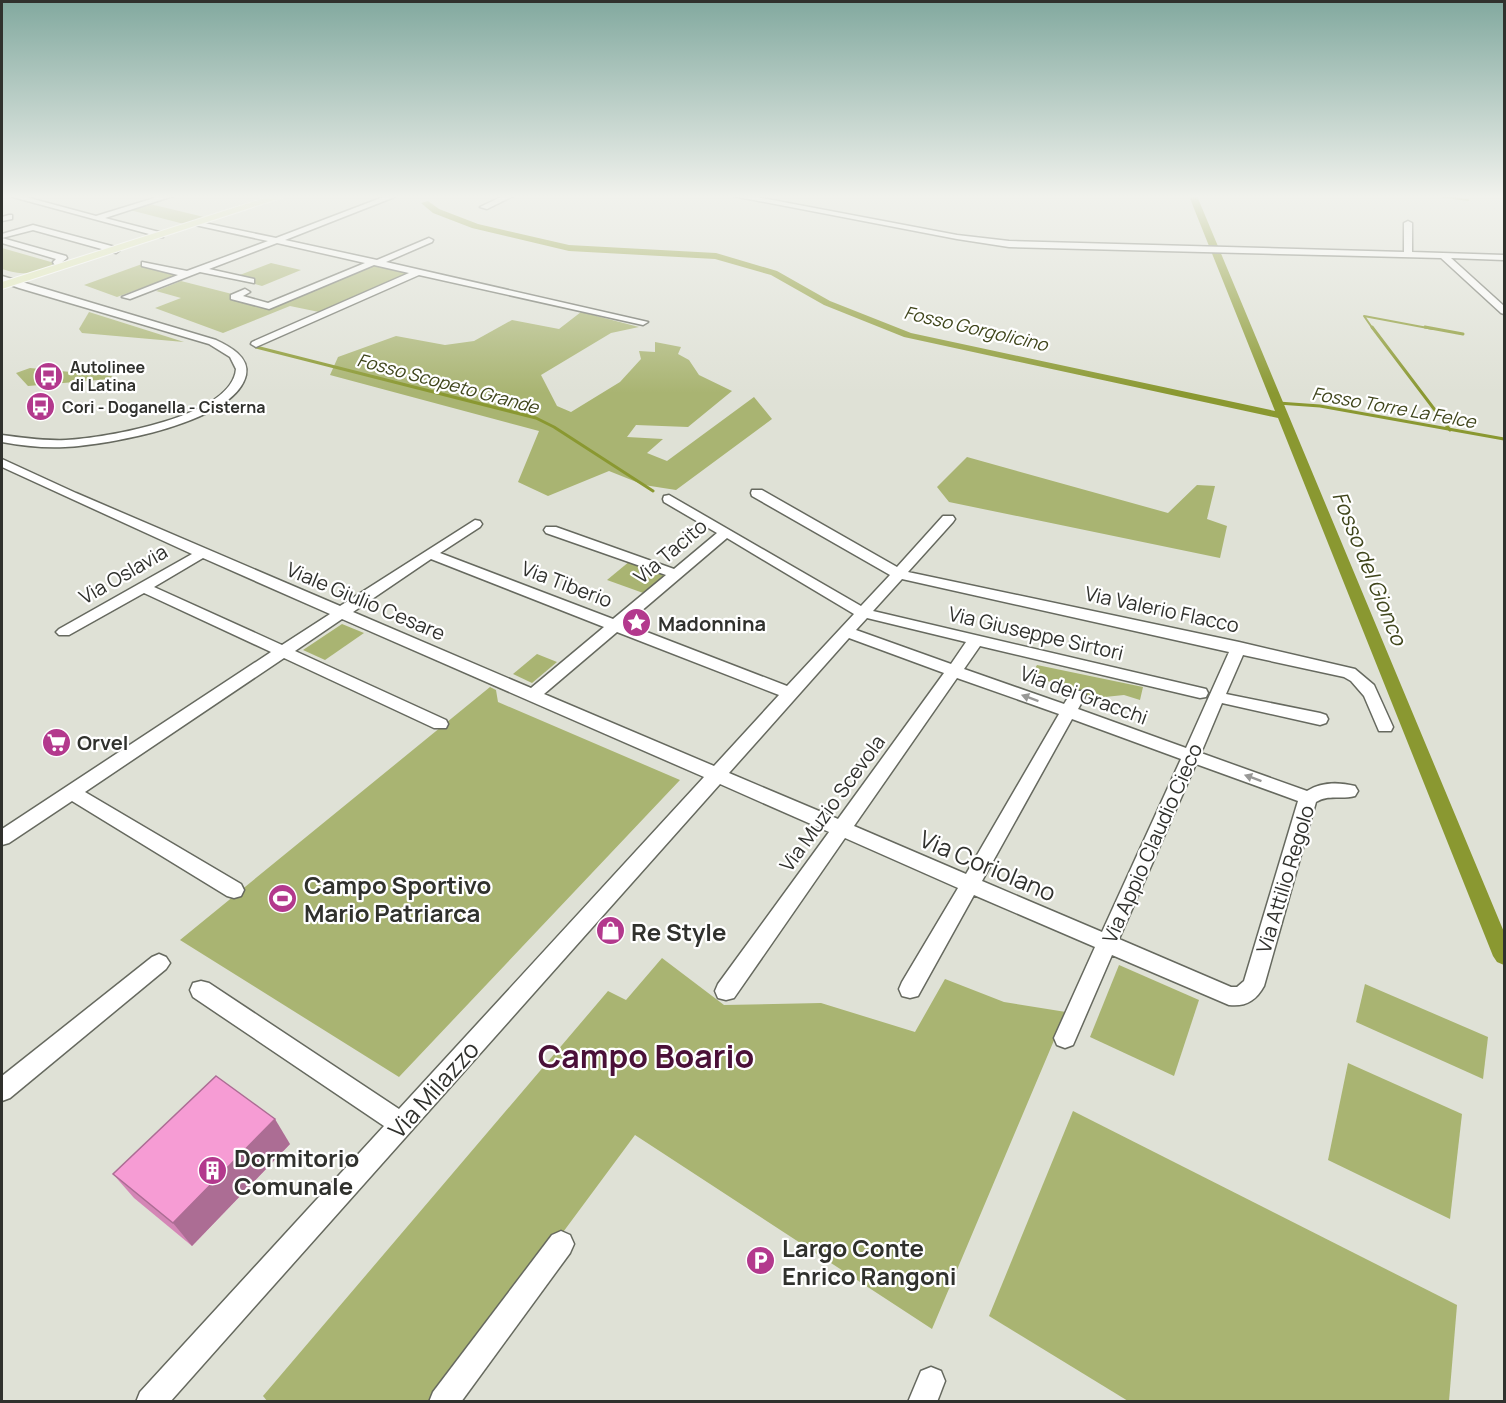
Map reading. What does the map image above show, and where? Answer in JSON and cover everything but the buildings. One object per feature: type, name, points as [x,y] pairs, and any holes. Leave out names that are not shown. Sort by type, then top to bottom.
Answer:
[{"type":"main road","points":[[5,283],[68,261]]},
{"type":"street","points":[[57,261],[62,263]]},
{"type":"street","points":[[127,297],[221,261]]},
{"type":"street","points":[[368,261],[643,322]]},
{"type":"street","points":[[245,292],[234,297],[269,306],[379,261]]},
{"type":"street","points":[[1450,261],[1504,311]]},
{"type":"street","points":[[145,264],[187,274]]},
{"type":"street","points":[[200,269],[251,281]]},
{"type":"street","points":[[256,344],[418,272]]},
{"type":"street","points":[[2,439],[46,444],[114,438],[176,421],[217,401],[237,382],[241,375],[241,364],[232,353],[214,343],[5,283]]},
{"type":"street","points":[[2,433],[63,439],[116,433],[159,422],[201,404],[230,379],[231,367],[223,357],[178,333]]},
{"type":"street","name":"Viale Giulio Cesare","points":[[2,463],[29,477],[715,776]]},
{"type":"street","name":"Via Valerio Flacco","points":[[757,493],[899,574],[1239,647],[1354,675],[1368,686],[1385,727]]},
{"type":"street","name":"Via Giuseppe Sirtori","points":[[669,499],[863,613],[1208,695],[1320,719]]},
{"type":"street","points":[[715,776],[948,519]]},
{"type":"street","points":[[2,838],[475,524]]},
{"type":"street","points":[[551,530],[675,574]]},
{"type":"street","name":"Via Tacito","points":[[531,696],[726,532]]},
{"type":"street","name":"Via Oslavia","points":[[64,632],[203,553]]},
{"type":"street","name":"Via Tiberio","points":[[430,554],[790,693]]},
{"type":"street","points":[[143,587],[440,724]]},
{"type":"street","name":"Via dei Gracchi","points":[[846,632],[1308,798]]},
{"type":"street","name":"Via Muzio Scevola","points":[[726,991],[976,640]]},
{"type":"street","name":"Via Appio Claudio Cieco","points":[[1065,1038],[1190,756],[1208,695],[1239,647]]},
{"type":"street","points":[[910,989],[1078,694]]},
{"type":"street","name":"Via Coriolano","points":[[715,776],[1222,993],[1241,997]]},
{"type":"street","name":"Via Milazzo","points":[[150,1401],[715,776]]},
{"type":"street","name":"Via Attilio Regolo","points":[[1241,997],[1253,986],[1308,798],[1322,790],[1349,791]]},
{"type":"street","points":[[72,792],[234,890]]},
{"type":"street","points":[[2,1090],[159,963]]},
{"type":"street","points":[[201,990],[401,1124]]},
{"type":"street","points":[[443,1401],[561,1244]]},
{"type":"green space","points":[[2,261],[49,261],[58,264],[30,273],[2,269]]},
{"type":"green space","points":[[271,263],[301,270],[262,286],[232,278]]},
{"type":"green space","points":[[374,263],[413,272],[319,312],[290,306],[223,333],[155,308],[181,298],[156,291],[181,281],[236,295],[230,298],[269,308]]},
{"type":"green space","points":[[142,264],[180,274],[117,297],[84,285]]},
{"type":"green space","points":[[89,312],[184,342],[82,333],[79,329]]},
{"type":"green space","points":[[581,312],[639,327],[611,333],[541,375],[557,406],[571,412],[620,382],[641,359],[639,351],[655,352],[655,342],[681,347],[678,354],[689,360],[699,375],[732,391],[688,427],[636,425],[627,437],[663,439],[647,453],[667,461],[754,397],[772,419],[676,490],[644,485],[609,471],[548,496],[518,482],[539,431],[330,375],[338,357],[396,336],[445,345],[474,341],[512,320],[559,329]]},
{"type":"green space","points":[[30,368],[112,376],[110,379],[28,386],[16,373]]},
{"type":"green space","points":[[967,457],[1168,513],[1197,485],[1215,486],[1207,519],[1227,526],[1220,558],[949,502],[937,487]]},
{"type":"green space","points":[[630,561],[668,575],[646,594],[607,580]]},
{"type":"green space","points":[[342,624],[364,633],[325,660],[303,650]]},
{"type":"green space","points":[[537,654],[557,662],[532,683],[513,674]]},
{"type":"green space","points":[[1037,665],[1143,687],[1140,700],[1124,695],[1095,698],[1031,675]]},
{"type":"green space","points":[[490,687],[496,690],[498,702],[680,780],[399,1077],[180,940]]},
{"type":"green space","points":[[662,958],[724,1005],[821,1003],[915,1032],[945,979],[1004,1002],[1066,1012],[932,1329],[635,1135],[438,1401],[268,1402],[263,1396],[608,991],[626,1000]]},
{"type":"green space","points":[[1119,965],[1199,1000],[1174,1076],[1090,1037]]},
{"type":"green space","points":[[1365,984],[1488,1037],[1483,1079],[1356,1022]]},
{"type":"green space","points":[[1348,1063],[1462,1114],[1450,1219],[1328,1160]]},
{"type":"green space","points":[[1073,1111],[1457,1305],[1449,1401],[1128,1401],[989,1316]]},
{"type":"waterway","name":"Fosso Gorgolicino","points":[[735,261],[774,273],[827,303],[908,335],[1283,416]]},
{"type":"waterway","name":"Fosso del Gionco","points":[[1220,261],[1504,956]]},
{"type":"waterway","points":[[1373,329],[1364,316],[1433,329]]},
{"type":"waterway","points":[[1372,327],[1449,429]]},
{"type":"waterway","points":[[1425,327],[1463,334]]},
{"type":"waterway","name":"Fosso Scopeto Grande","points":[[256,347],[536,418],[554,427],[653,491]]},
{"type":"waterway","name":"Fosso Torre La Felce","points":[[1278,403],[1320,406],[1449,429]]},
{"type":"waterway","name":"Fosso Torre La Felce","points":[[1449,429],[1504,439]]},
{"type":"place","name":"Autolinee di Latina","points":[[49,376]]},
{"type":"place","name":"Cori - Doganella - Cisterna","points":[[41,407]]},
{"type":"place","name":"Madonnina","points":[[637,623]]},
{"type":"place","name":"Orvel","points":[[56,742]]},
{"type":"place","name":"Campo Sportivo Mario Patriarca","points":[[283,898]]},
{"type":"place","name":"Re Style","points":[[610,931]]},
{"type":"place","name":"Dormitorio Comunale","points":[[213,1171]]},
{"type":"place","name":"Largo Conte Enrico Rangoni","points":[[761,1261]]},
{"type":"district","name":"Campo Boario","points":[[646,1056]]}]
